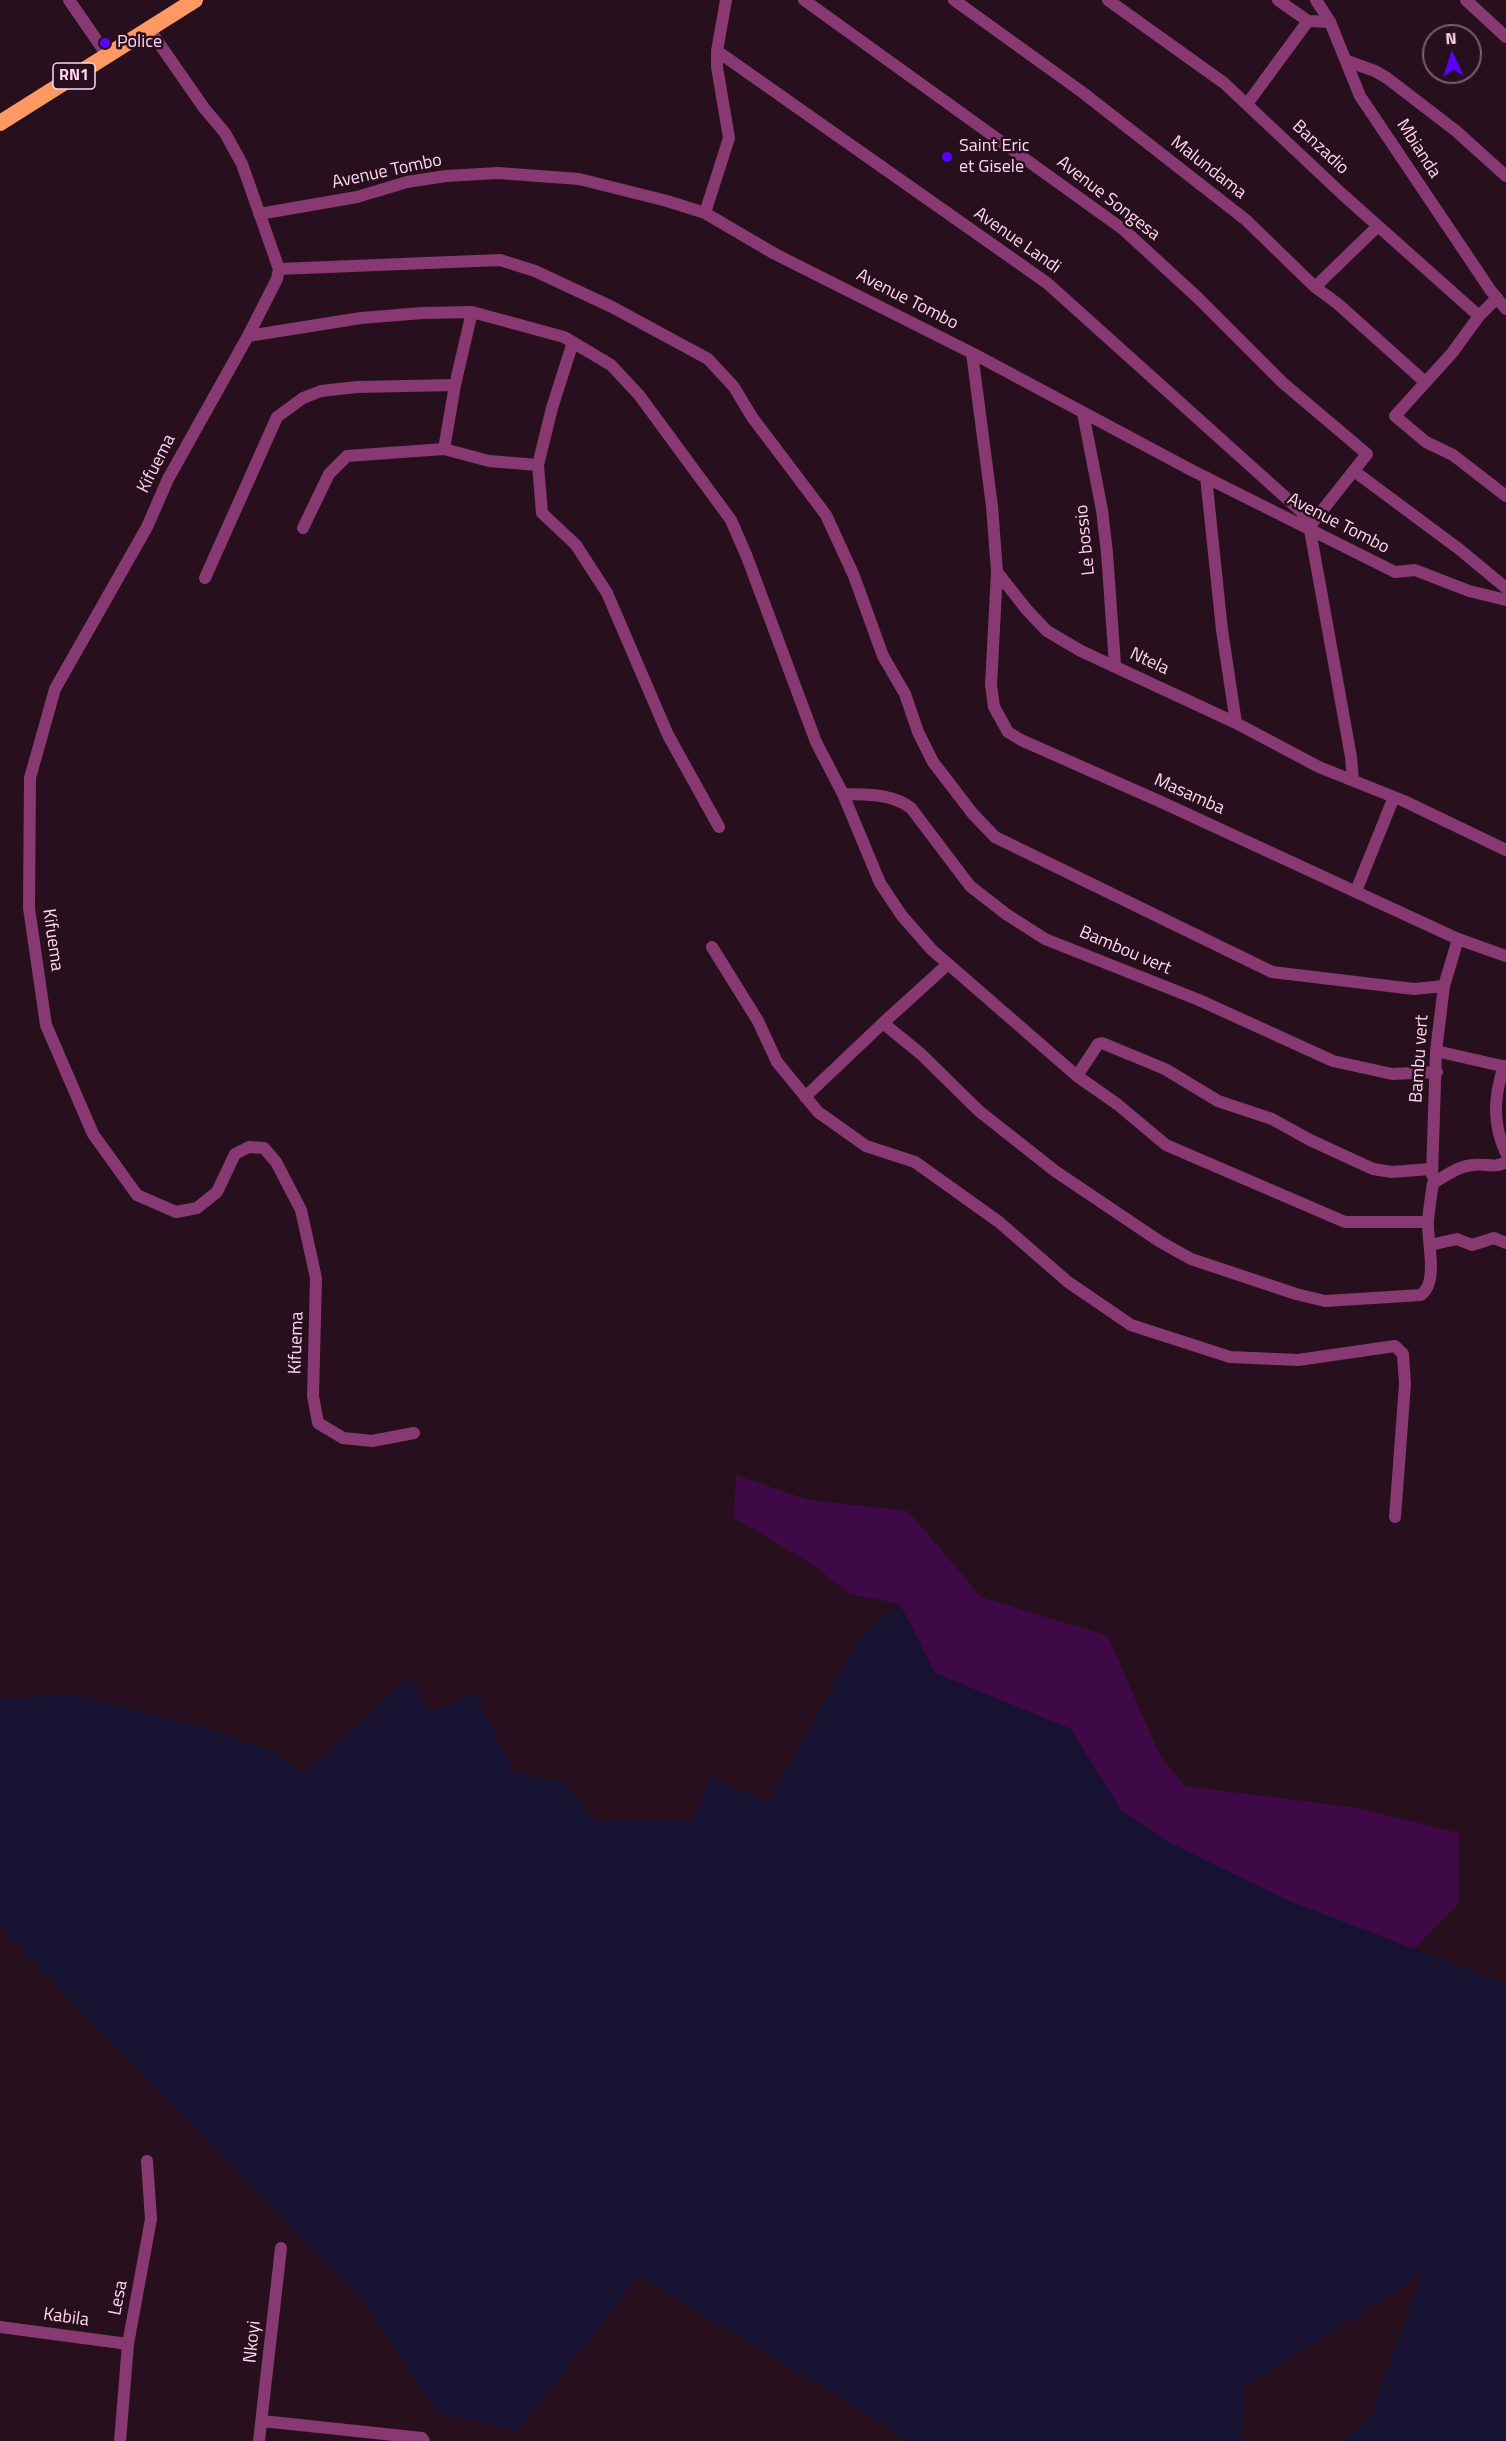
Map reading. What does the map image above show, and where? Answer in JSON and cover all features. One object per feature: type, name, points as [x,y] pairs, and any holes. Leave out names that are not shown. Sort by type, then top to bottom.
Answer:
[{"type":"highway","name":"RN1","points":[[0,123],[195,0]]},
{"type":"street","points":[[69,0],[107,55]]},
{"type":"street","points":[[705,213],[729,138],[717,67],[717,51],[726,0]]},
{"type":"street","name":"Avenue Songesa","points":[[804,0],[1124,230],[1197,297],[1284,384],[1367,454],[1354,471]]},
{"type":"street","name":"Malundama","points":[[954,0],[1082,92],[1246,220],[1315,287],[1338,304],[1425,382]]},
{"type":"street","name":"Banzadio","points":[[1108,0],[1224,83],[1479,316]]},
{"type":"street","points":[[1278,0],[1308,21],[1330,22]]},
{"type":"street","name":"Mbianda","points":[[1316,0],[1330,22],[1360,96],[1506,309]]},
{"type":"street","points":[[1466,0],[1506,37]]},
{"type":"street","points":[[1246,104],[1308,21]]},
{"type":"street","points":[[149,29],[204,108],[225,133],[248,175],[279,269],[500,260],[535,271],[612,307],[708,359],[734,387],[752,417],[826,515],[854,576],[883,656],[905,694],[918,732],[933,762],[973,814],[995,837],[1272,972],[1414,989],[1444,986]]},
{"type":"street","name":"Avenue Landi","points":[[717,51],[1047,283],[1312,526]]},
{"type":"street","points":[[1347,61],[1387,78],[1456,131],[1506,176]]},
{"type":"street","name":"Avenue Tombo","points":[[259,214],[357,197],[407,182],[446,176],[498,173],[579,179],[667,201],[705,213],[775,254],[972,353],[1206,477],[1312,526],[1395,572],[1415,570],[1469,591],[1506,600]]},
{"type":"street","points":[[1315,287],[1378,226]]},
{"type":"street","name":"Kifuema","points":[[279,269],[277,279],[248,336],[168,479],[147,527],[55,689],[30,778],[29,908],[46,1025],[93,1134],[137,1195],[176,1212],[197,1208],[217,1192],[235,1154],[249,1147],[264,1148],[276,1162],[301,1210],[316,1278],[313,1396],[318,1423],[343,1438],[372,1441],[414,1433]]},
{"type":"street","points":[[1497,298],[1479,316],[1452,353],[1395,416],[1426,442],[1453,455],[1506,496]]},
{"type":"street","points":[[248,336],[361,318],[423,312],[472,312],[528,326],[573,342],[611,365],[639,394],[731,520],[747,556],[816,742],[843,794],[880,883],[891,900],[946,965],[1077,1076],[1117,1104],[1167,1145],[1345,1222],[1428,1222]]},
{"type":"street","points":[[444,449],[455,385],[472,312]]},
{"type":"street","points":[[573,342],[552,408],[538,465],[542,513],[576,545],[607,593],[668,735],[719,827]]},
{"type":"street","points":[[972,353],[992,506],[997,572]]},
{"type":"street","points":[[205,578],[277,417],[303,398],[321,391],[357,387],[455,385]]},
{"type":"street","name":"Le bossio","points":[[1083,413],[1100,500],[1107,553],[1115,665]]},
{"type":"street","points":[[303,528],[329,474],[347,456],[444,449],[489,461],[538,465]]},
{"type":"street","points":[[1353,780],[1312,526],[1354,471],[1459,549],[1506,588]]},
{"type":"street","points":[[1206,477],[1222,630],[1236,723]]},
{"type":"street","name":"Ntela","points":[[997,572],[1047,631],[1081,651],[1236,723],[1319,767],[1394,797],[1506,849]]},
{"type":"street","name":"Masamba","points":[[997,572],[991,685],[994,707],[1008,732],[1021,740],[1458,939],[1506,956]]},
{"type":"street","name":"Bambou vert","points":[[843,794],[890,797],[902,801],[911,808],[970,886],[1006,914],[1045,939],[1199,1000],[1333,1061],[1392,1074],[1437,1072]]},
{"type":"street","points":[[1356,891],[1394,797]]},
{"type":"street","name":"Bambu vert","points":[[883,1023],[921,1054],[979,1111],[1055,1171],[1159,1241],[1191,1259],[1296,1294],[1325,1301],[1421,1295],[1427,1290],[1431,1280],[1428,1222],[1433,1183],[1430,1169],[1437,1051],[1444,986],[1458,939]]},
{"type":"street","points":[[712,947],[758,1021],[777,1062],[819,1112],[866,1146],[915,1162],[999,1222],[1068,1282],[1131,1325],[1230,1357],[1298,1360],[1395,1346],[1403,1354],[1405,1384],[1395,1517]]},
{"type":"street","points":[[805,1096],[946,965]]},
{"type":"street","points":[[1077,1076],[1098,1044],[1102,1043],[1165,1069],[1218,1101],[1272,1119],[1310,1140],[1373,1169],[1392,1172],[1430,1169]]},
{"type":"street","points":[[1437,1051],[1505,1066],[1495,1101],[1496,1115],[1506,1153]]},
{"type":"street","points":[[1433,1183],[1470,1165],[1497,1167],[1506,1162]]},
{"type":"street","points":[[1430,1245],[1457,1239],[1472,1245],[1494,1238],[1506,1243]]},
{"type":"street","name":"Lesa","points":[[120,2441],[128,2344],[150,2226],[147,2161]]},
{"type":"street","name":"Nkoyi","points":[[259,2441],[281,2247]]},
{"type":"street","name":"Kabila","points":[[0,2327],[128,2344]]},
{"type":"street","points":[[262,2421],[422,2438],[424,2441]]},
{"type":"shaded area","points":[[736,1475],[809,1500],[908,1511],[981,1597],[1108,1636],[1160,1756],[1185,1786],[1358,1808],[1459,1833],[1459,1903],[1414,1949],[1287,1900],[1170,1843],[1121,1810],[1071,1729],[935,1673],[900,1604],[850,1594],[809,1562],[734,1518]]},
{"type":"shaded area","points":[[900,1604],[935,1673],[1071,1729],[1121,1810],[1170,1843],[1287,1900],[1506,1984],[1506,2441],[1343,2441],[1371,2415],[1422,2274],[1243,2389],[1242,2441],[902,2441],[892,2429],[638,2276],[518,2432],[436,2412],[365,2303],[0,1928],[0,1698],[78,1695],[199,1726],[274,1752],[303,1774],[410,1677],[430,1712],[475,1693],[513,1772],[564,1783],[597,1821],[693,1821],[710,1778],[769,1801],[860,1637]]},
{"type":"place","name":"Police","points":[[105,43]]},
{"type":"place","name":"Saint Eric et Gisele","points":[[947,157]]}]
